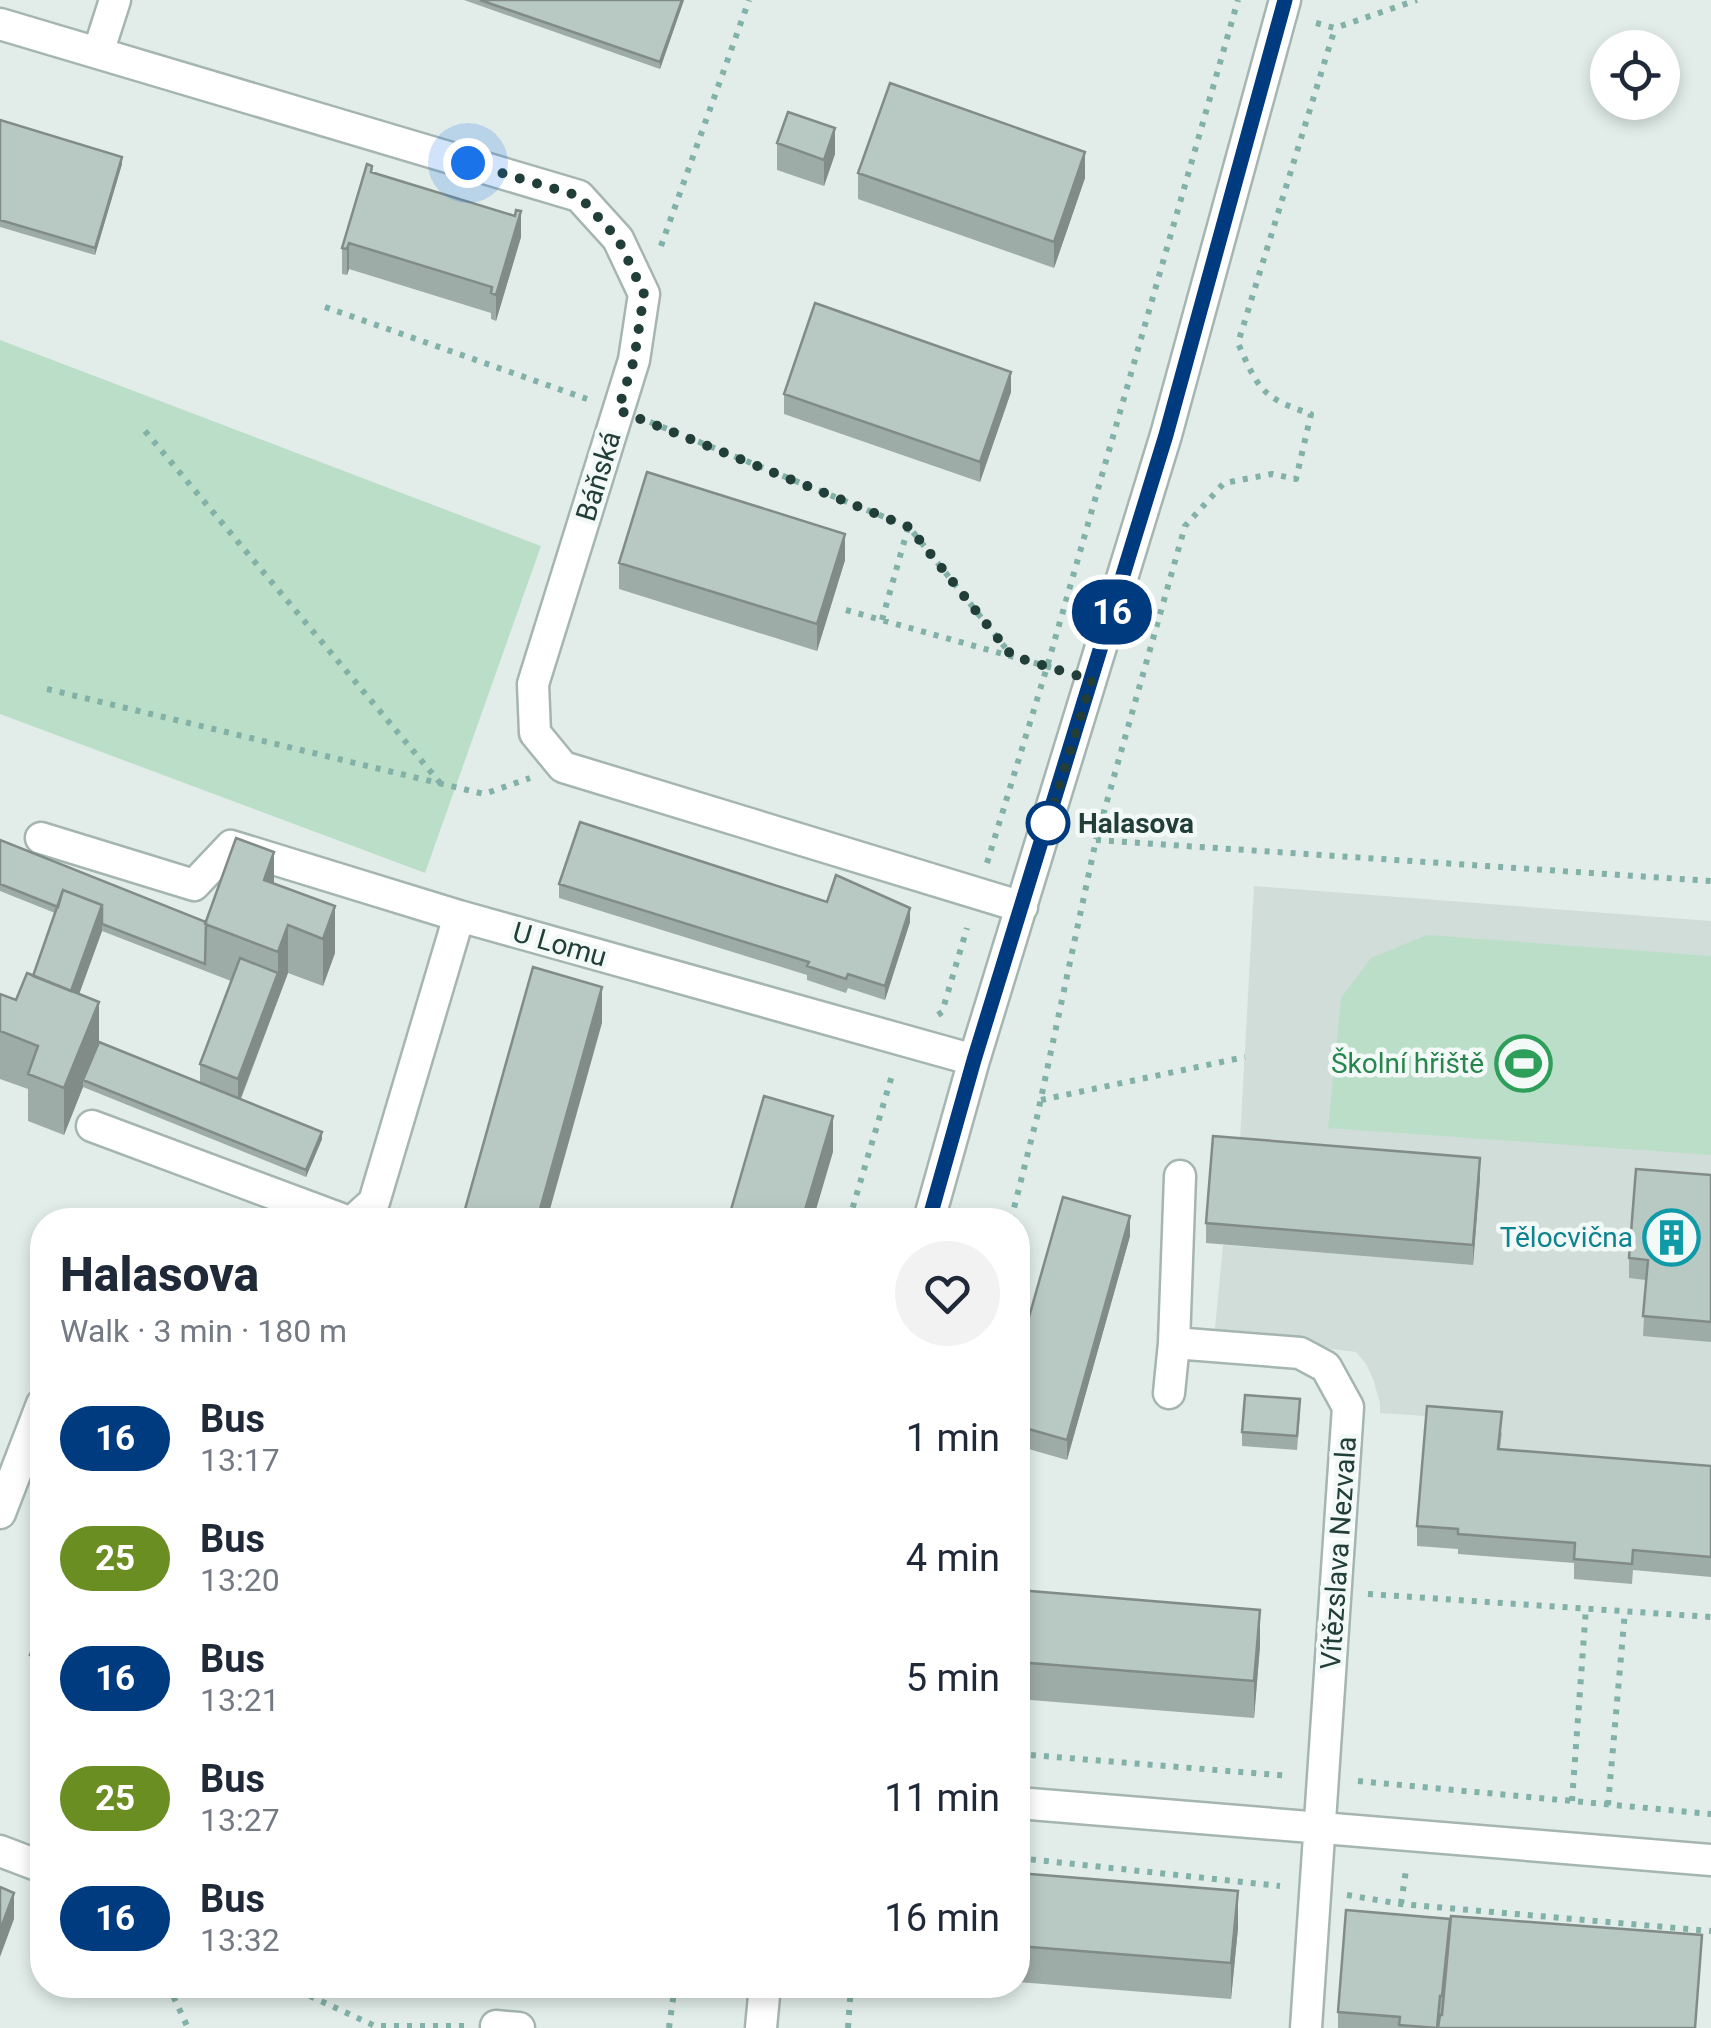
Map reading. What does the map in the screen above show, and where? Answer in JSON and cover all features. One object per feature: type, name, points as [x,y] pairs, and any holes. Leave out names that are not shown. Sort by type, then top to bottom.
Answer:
[{"type":"street","points":[[98,54],[115,0]]},
{"type":"street","points":[[932,1208],[1166,435],[1283,8]]},
{"type":"street","points":[[0,24],[579,196],[618,239],[644,294]]},
{"type":"street","name":"Báňská","points":[[563,767],[535,733],[533,684],[634,360],[644,294]]},
{"type":"street","points":[[563,767],[1022,908]]},
{"type":"street","name":"U Lomu","points":[[41,838],[194,885],[231,846],[459,916],[974,1060]]},
{"type":"street","points":[[367,1208],[374,1202],[459,916]]},
{"type":"street","points":[[92,1126],[312,1208]]},
{"type":"street","points":[[1169,1393],[1180,1176]]},
{"type":"street","name":"Vítězslava Nezvala","points":[[1174,1344],[1300,1353],[1326,1368],[1348,1407],[1306,2028]]},
{"type":"street","points":[[0,1513],[7,1478],[30,1429]]},
{"type":"street","points":[[1030,1804],[1711,1860]]},
{"type":"street","points":[[0,1851],[30,1862]]},
{"type":"street","points":[[761,2028],[764,1998]]},
{"type":"path","points":[[644,294],[749,0]]},
{"type":"path","points":[[853,1208],[903,1039],[942,1012],[1238,0]]},
{"type":"path","points":[[1283,8],[1335,28],[1417,0]]},
{"type":"path","points":[[1014,1208],[1096,840],[1185,526],[1224,483],[1272,474],[1296,478],[1311,414],[1286,406],[1258,386],[1238,343],[1335,28]]},
{"type":"path","points":[[326,307],[618,410],[909,527],[1012,656]]},
{"type":"path","points":[[145,431],[442,784]]},
{"type":"path","points":[[882,620],[909,527]]},
{"type":"path","points":[[846,610],[1138,691]]},
{"type":"path","points":[[47,688],[484,794],[563,767]]},
{"type":"path","points":[[1096,840],[1711,882]]},
{"type":"path","points":[[1041,1100],[1245,1057]]},
{"type":"path","points":[[1336,1592],[1711,1617]]},
{"type":"path","points":[[1572,1801],[1586,1608]]},
{"type":"path","points":[[1608,1804],[1625,1610]]},
{"type":"path","points":[[1030,1755],[1587,1803],[1572,1801]]},
{"type":"path","points":[[1572,1801],[1711,1814]]},
{"type":"path","points":[[1030,1859],[1316,1890],[1402,1904],[1711,1931]]},
{"type":"path","points":[[174,1998],[188,2028]]},
{"type":"path","points":[[314,1998],[374,2026],[508,2027]]},
{"type":"path","points":[[669,2028],[673,1998]]},
{"type":"path","points":[[848,2028],[850,1998]]},
{"type":"shaded area","points":[[1254,886],[1711,921],[1711,1486],[1499,1469],[1427,1426],[1425,1416],[1380,1413],[1373,1379],[1356,1352],[1214,1339],[1223,1245],[1473,1264],[1480,1178],[1239,1158]]},
{"type":"green space","points":[[0,340],[541,546],[425,873],[0,714]]},
{"type":"green space","name":"Školní hřiště","points":[[1427,935],[1711,956],[1711,1155],[1328,1128],[1341,998],[1371,958]]},
{"type":"building","points":[[480,0],[682,0],[660,62]]},
{"type":"building","points":[[890,83],[1085,152],[1054,242],[858,173]]},
{"type":"building","points":[[788,112],[835,128],[824,160],[777,143]]},
{"type":"building","points":[[0,120],[122,157],[95,248],[0,220]]},
{"type":"building","points":[[367,164],[372,166],[371,172],[515,216],[516,210],[521,211],[496,295],[491,293],[492,287],[349,243],[347,249],[342,248]]},
{"type":"building","points":[[815,303],[1011,372],[980,462],[784,394]]},
{"type":"building","points":[[647,472],[845,534],[817,624],[619,563]]},
{"type":"building","points":[[580,822],[827,902],[836,875],[910,908],[885,986],[848,974],[846,979],[807,966],[809,962],[559,884]]},
{"type":"building","points":[[236,838],[274,852],[264,880],[335,906],[323,939],[288,925],[278,952],[205,924]]},
{"type":"building","points":[[0,840],[206,922],[205,964],[102,924],[102,905],[63,890],[58,907],[0,884]]},
{"type":"building","points":[[63,890],[102,905],[71,991],[33,976]]},
{"type":"building","points":[[240,958],[278,973],[238,1079],[200,1064]]},
{"type":"building","points":[[533,967],[602,987],[540,1208],[465,1208]]},
{"type":"building","points":[[27,973],[99,1002],[64,1088],[28,1074],[38,1046],[0,1031],[0,994],[16,1000]]},
{"type":"building","points":[[99,1042],[322,1132],[306,1170],[83,1080]]},
{"type":"building","points":[[764,1096],[833,1116],[806,1208],[731,1208]]},
{"type":"building","points":[[1213,1136],[1480,1158],[1473,1245],[1206,1223]]},
{"type":"building","name":"Tělocvična","points":[[1636,1169],[1711,1175],[1711,1322],[1643,1316],[1648,1260],[1629,1258]]},
{"type":"building","points":[[1063,1197],[1130,1216],[1067,1440],[1030,1429],[1030,1314]]},
{"type":"building","points":[[1245,1395],[1300,1399],[1297,1436],[1242,1432]]},
{"type":"building","points":[[1427,1406],[1502,1412],[1498,1449],[1711,1466],[1711,1557],[1633,1550],[1632,1564],[1574,1559],[1575,1543],[1458,1534],[1458,1529],[1417,1526]]},
{"type":"building","points":[[1030,1591],[1260,1610],[1254,1681],[1030,1663]]},
{"type":"building","points":[[1030,1874],[1238,1891],[1231,1963],[1030,1947]]},
{"type":"building","points":[[0,1887],[14,1893],[0,1930]]},
{"type":"building","points":[[1346,1910],[1450,1919],[1437,2028],[1399,2025],[1400,2017],[1338,2012]]},
{"type":"building","points":[[1451,1916],[1702,1935],[1695,2028],[1438,2028]]},
{"type":"bus line","name":"16","points":[[932,1208],[1166,435],[1285,0]]},
{"type":"place","name":"Halasova","points":[[1048,823]]},
{"type":"place","name":"Školní hřiště","points":[[1523,1063]]},
{"type":"place","name":"Tělocvična","points":[[1672,1237]]},
{"type":"route","points":[[468,163],[579,196],[618,239],[644,294],[634,360],[618,410],[909,527],[1012,656],[1092,680],[1044,836],[1048,823]]}]
